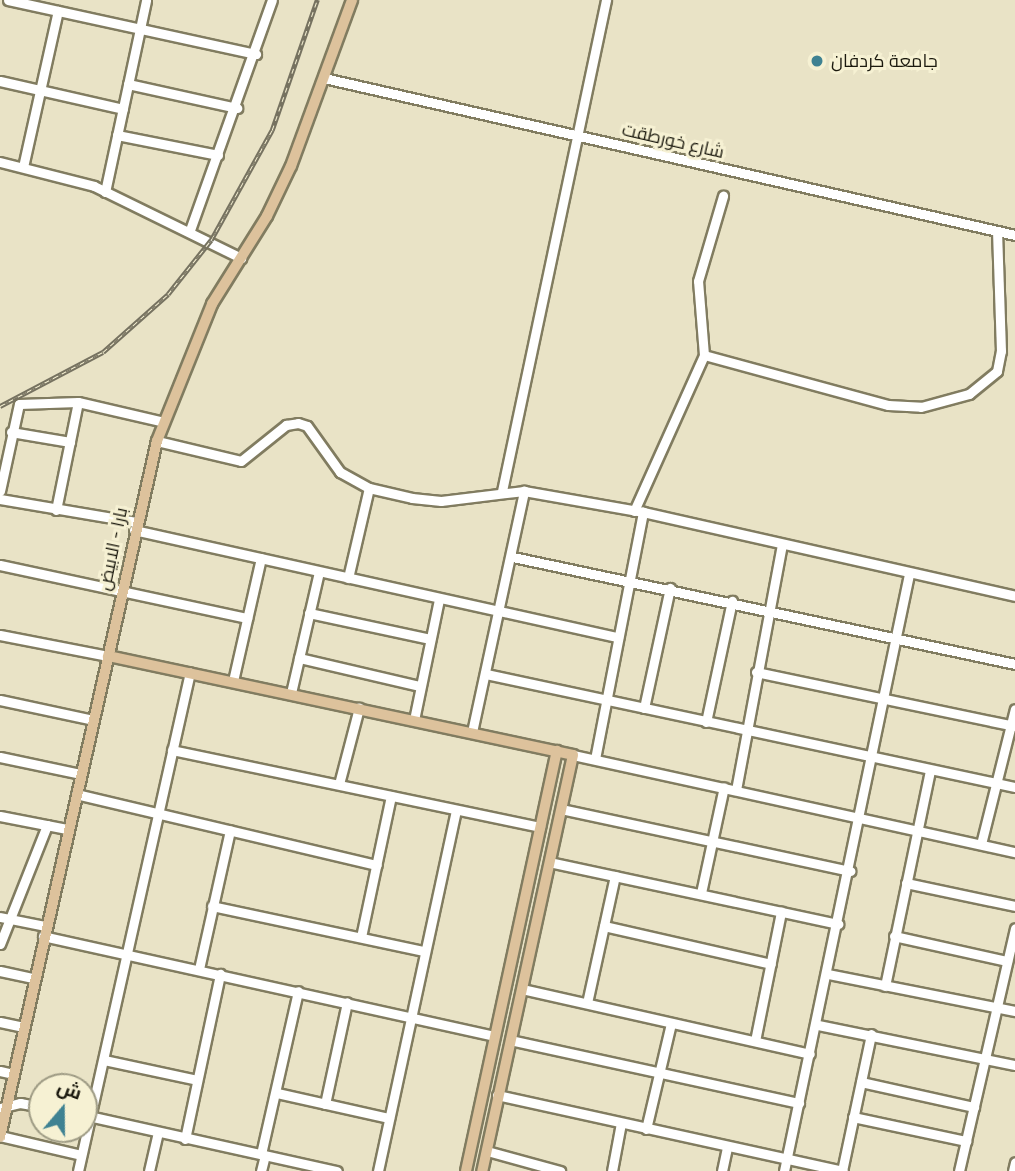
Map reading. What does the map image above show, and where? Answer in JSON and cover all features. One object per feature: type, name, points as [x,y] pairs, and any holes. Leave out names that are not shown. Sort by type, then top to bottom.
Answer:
[{"type":"main road","name":"بارا - الابيض","points":[[0,1136],[3,1107],[13,1074],[135,526],[157,441],[212,304],[275,200],[352,0]]},
{"type":"main road","points":[[108,656],[573,755],[482,1171]]},
{"type":"main road","points":[[466,1171],[557,751]]},
{"type":"street","points":[[8,0],[256,54]]},
{"type":"street","points":[[105,192],[146,0]]},
{"type":"street","points":[[190,230],[237,108],[272,0]]},
{"type":"street","points":[[502,491],[606,0]]},
{"type":"street","points":[[23,167],[58,12]]},
{"type":"street","name":"شارع خورطقت","points":[[324,78],[1015,235]]},
{"type":"street","points":[[0,81],[123,109]]},
{"type":"street","points":[[128,84],[237,108]]},
{"type":"street","points":[[117,135],[218,155]]},
{"type":"street","points":[[0,163],[23,167],[105,192],[190,230],[241,258]]},
{"type":"street","points":[[595,759],[631,579],[638,511],[704,355],[698,281],[723,196]]},
{"type":"street","points":[[704,355],[888,405],[920,407],[969,394],[997,371],[1001,351],[997,231]]},
{"type":"street","points":[[56,510],[78,402]]},
{"type":"street","points":[[0,491],[19,404],[78,402],[164,422]]},
{"type":"street","points":[[157,441],[241,461],[286,425],[298,423],[307,426],[340,472],[369,488],[441,501],[502,491],[524,491],[638,511],[1015,596]]},
{"type":"street","points":[[11,432],[70,442]]},
{"type":"street","points":[[348,578],[369,488]]},
{"type":"street","points":[[472,733],[513,557],[524,491]]},
{"type":"street","points":[[0,499],[135,526],[319,572],[618,637]]},
{"type":"street","points":[[736,790],[782,545]]},
{"type":"street","points":[[513,557],[769,608],[1015,664]]},
{"type":"street","points":[[233,681],[261,558]]},
{"type":"street","points":[[0,565],[247,618]]},
{"type":"street","points":[[291,693],[319,572]]},
{"type":"street","points":[[784,1171],[862,817],[882,699],[909,573]]},
{"type":"street","points":[[644,708],[670,588]]},
{"type":"street","points":[[414,720],[439,599]]},
{"type":"street","points":[[706,722],[732,601]]},
{"type":"street","points":[[309,613],[430,639]]},
{"type":"street","points":[[0,635],[108,656]]},
{"type":"street","points":[[299,658],[419,686]]},
{"type":"street","points":[[98,1080],[190,672]]},
{"type":"street","points":[[756,673],[1013,726]]},
{"type":"street","points":[[486,674],[873,759],[1015,787]]},
{"type":"street","points":[[0,700],[93,720]]},
{"type":"street","points":[[339,784],[359,708]]},
{"type":"street","points":[[981,844],[995,782],[1013,726],[1015,709]]},
{"type":"street","points":[[172,750],[540,827]]},
{"type":"street","points":[[573,755],[1015,852]]},
{"type":"street","points":[[0,757],[80,774]]},
{"type":"street","points":[[885,986],[930,771]]},
{"type":"street","points":[[701,893],[724,787]]},
{"type":"street","points":[[76,794],[377,865]]},
{"type":"street","points":[[362,937],[391,796]]},
{"type":"street","points":[[561,809],[711,843],[850,870]]},
{"type":"street","points":[[378,1171],[456,811]]},
{"type":"street","points":[[0,816],[67,829]]},
{"type":"street","points":[[0,944],[4,918],[47,825]]},
{"type":"street","points":[[199,969],[230,830]]},
{"type":"street","points":[[549,862],[838,924]]},
{"type":"street","points":[[587,1003],[615,876]]},
{"type":"street","points":[[906,883],[1015,906]]},
{"type":"street","points":[[212,906],[424,951]]},
{"type":"street","points":[[755,1041],[781,912]]},
{"type":"street","points":[[4,918],[126,953],[494,1036]]},
{"type":"street","points":[[604,926],[771,964]]},
{"type":"street","points":[[959,1171],[1015,928]]},
{"type":"street","points":[[894,936],[1007,961]]},
{"type":"street","points":[[0,971],[34,978]]},
{"type":"street","points":[[185,1139],[220,974]]},
{"type":"street","points":[[828,974],[1015,1011]]},
{"type":"street","points":[[522,989],[810,1054]]},
{"type":"street","points":[[261,1171],[298,992]]},
{"type":"street","points":[[325,1104],[346,1002]]},
{"type":"street","points":[[0,1022],[23,1027]]},
{"type":"street","points":[[646,1129],[671,1023]]},
{"type":"street","points":[[818,1025],[1015,1065]]},
{"type":"street","points":[[498,1095],[727,1148],[842,1171],[871,1034]]},
{"type":"street","points":[[510,1040],[799,1103]]},
{"type":"street","points":[[104,1060],[197,1080]]},
{"type":"street","points":[[0,1071],[13,1074]]},
{"type":"street","points":[[861,1082],[974,1107]]},
{"type":"street","points":[[277,1093],[389,1118]]},
{"type":"street","points":[[3,1107],[28,1107]]},
{"type":"street","points":[[853,1117],[966,1141]]},
{"type":"street","points":[[98,1119],[337,1171]]},
{"type":"street","points":[[612,1171],[621,1123]]},
{"type":"street","points":[[149,1171],[158,1133]]},
{"type":"street","points":[[0,1136],[81,1155]]},
{"type":"street","points":[[78,1171],[83,1143]]},
{"type":"street","points":[[722,1171],[727,1148]]},
{"type":"street","points":[[486,1151],[554,1170]]},
{"type":"street","points":[[1013,1171],[1015,1162]]},
{"type":"railway","points":[[0,406],[103,352],[168,294],[211,240],[272,130],[317,0]]},
{"type":"place","name":"جامعة كردفان","points":[[817,61]]}]
